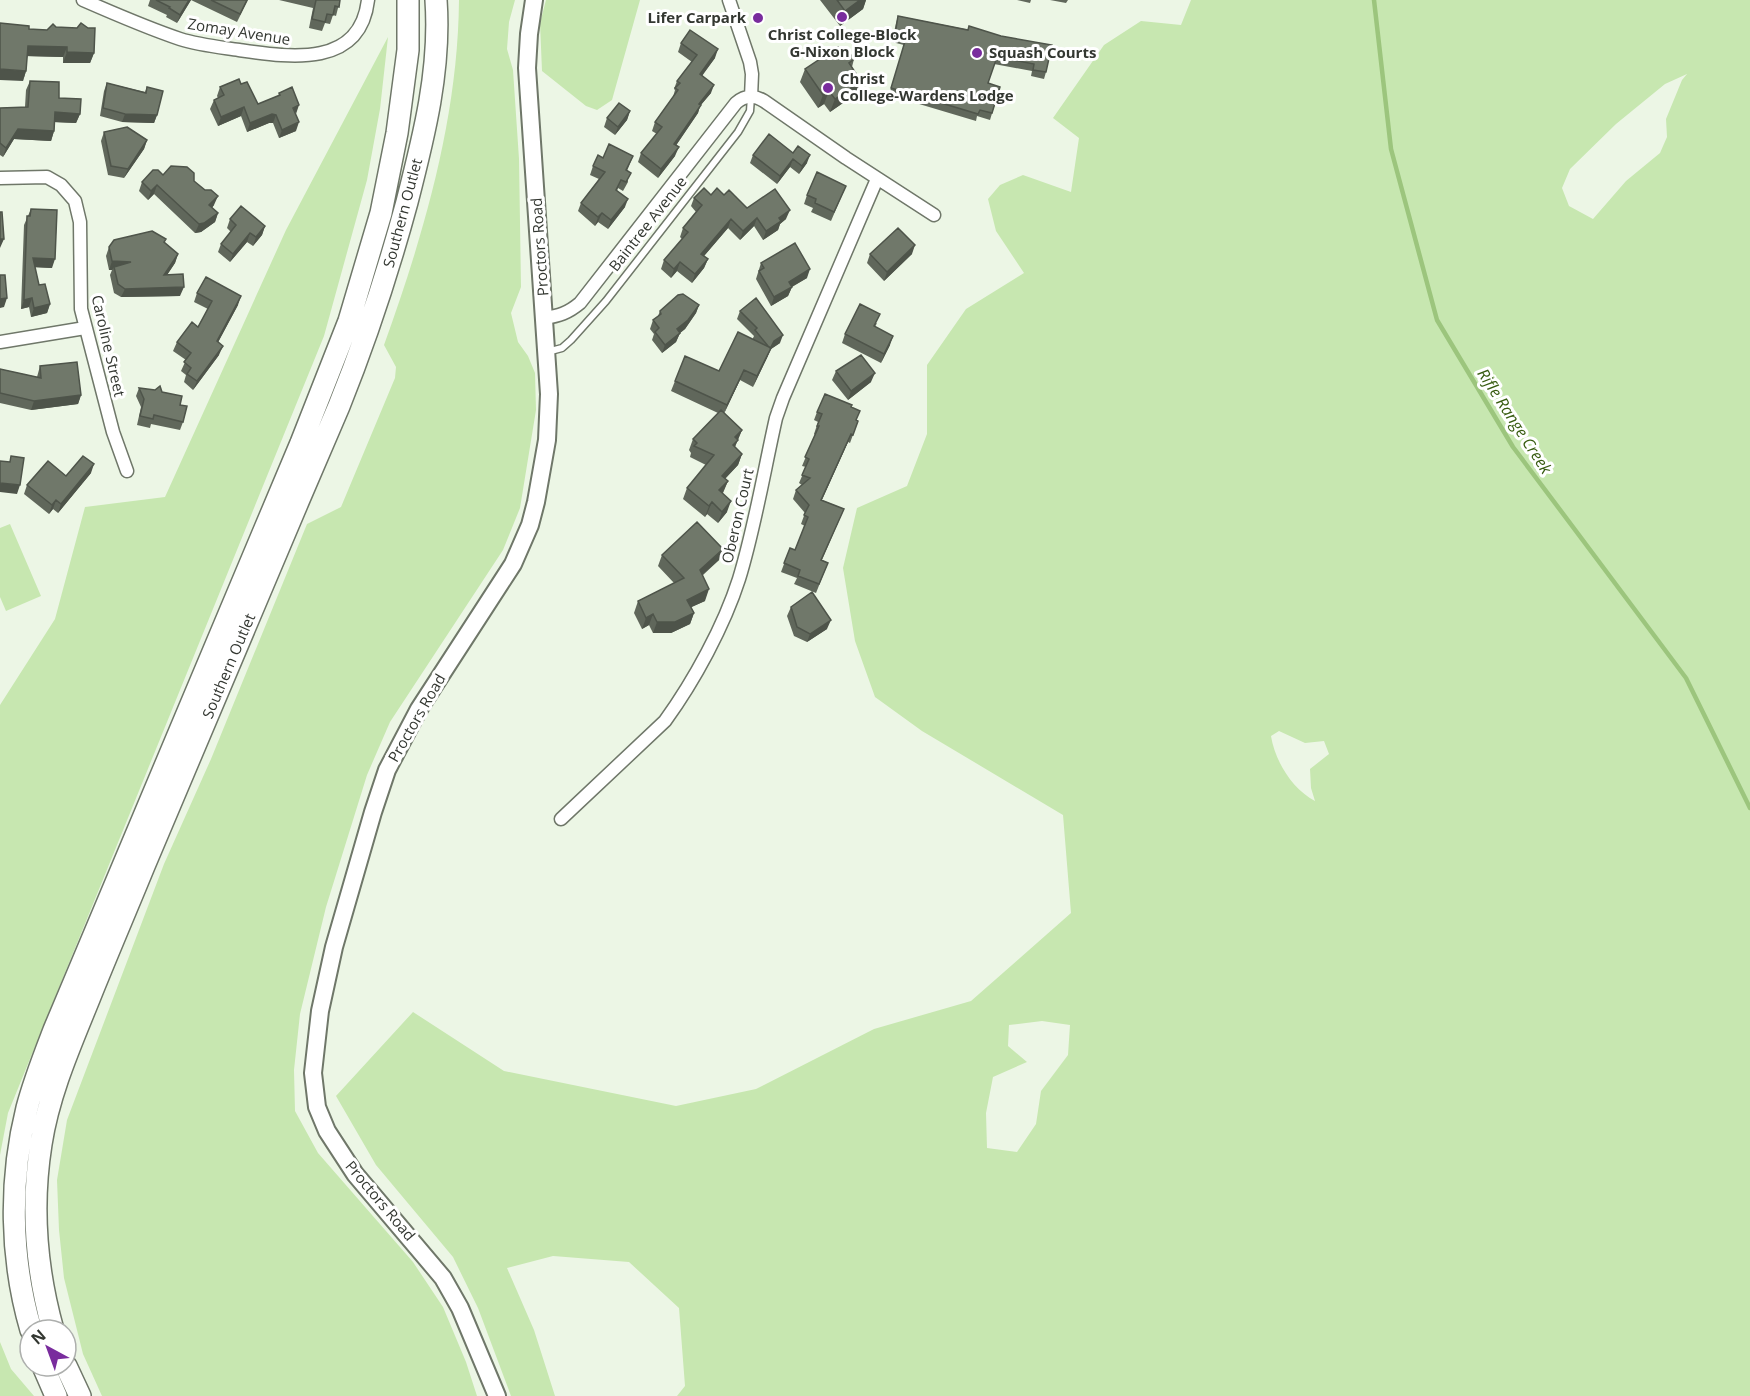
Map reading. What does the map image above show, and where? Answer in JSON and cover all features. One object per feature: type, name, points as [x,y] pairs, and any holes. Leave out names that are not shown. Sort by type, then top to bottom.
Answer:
[{"type":"highway","name":"Southern Outlet","points":[[28,1318],[18,1270],[14,1215],[18,1156],[28,1106],[54,1030],[301,443],[349,321],[376,231],[393,151],[408,50],[408,0]]},
{"type":"highway","name":"Southern Outlet","points":[[50,1318],[37,1248],[36,1203],[42,1142],[55,1087],[107,955],[346,388],[372,321],[394,249],[427,118],[436,64],[436,0]]},
{"type":"highway","points":[[48,1378],[56,1396]]},
{"type":"highway","points":[[72,1378],[80,1396]]},
{"type":"street","name":"Zomay Avenue","points":[[83,0],[182,40],[300,57],[332,50],[344,44],[355,34],[362,22],[368,0]]},
{"type":"street","name":"Proctors Road","points":[[497,1396],[460,1308],[443,1278],[355,1174],[327,1131],[317,1107],[313,1073],[320,1011],[334,947],[387,770],[419,709],[513,564],[530,525],[540,484],[549,417],[527,68],[534,0]]},
{"type":"street","points":[[729,0],[750,62],[751,96],[764,101],[934,215]]},
{"type":"street","name":"Baintree Avenue","points":[[544,318],[562,315],[580,303],[736,103],[751,96]]},
{"type":"street","name":"Caroline Street","points":[[0,178],[47,177],[62,185],[75,201],[80,222],[79,294],[85,328],[113,432],[127,471]]},
{"type":"street","name":"Oberon Court","points":[[561,819],[665,721],[676,706],[717,632],[743,564],[776,418],[783,398],[877,178]]},
{"type":"street","points":[[0,342],[85,328]]},
{"type":"lane","name":"Baintree Avenue","points":[[546,352],[562,348],[606,301],[738,132],[750,111],[751,96]]},
{"type":"green space","points":[[459,0],[515,0],[509,22],[507,49],[513,70],[519,159],[521,287],[511,313],[518,342],[528,356],[535,373],[536,410],[520,508],[503,550],[390,722],[367,775],[326,907],[300,1014],[294,1070],[295,1111],[318,1153],[413,1262],[443,1307],[466,1362],[477,1396],[102,1396],[83,1354],[78,1334],[78,1318],[74,1318],[64,1278],[57,1180],[67,1120],[164,864],[211,759],[307,524],[341,507],[395,378],[396,367],[384,345],[412,261],[436,175],[445,132],[457,44]]},
{"type":"green space","points":[[546,0],[640,0],[612,100],[597,110],[586,106],[542,71],[540,23]]},
{"type":"green space","points":[[1191,0],[1750,0],[1750,1396],[677,1396],[685,1386],[679,1308],[629,1262],[553,1256],[507,1268],[534,1330],[555,1396],[511,1396],[478,1308],[453,1257],[376,1165],[336,1096],[413,1012],[504,1071],[676,1106],[756,1089],[874,1029],[971,1001],[1071,913],[1063,815],[922,731],[875,697],[855,641],[843,568],[857,508],[907,486],[927,434],[927,365],[966,309],[1024,273],[996,231],[988,199],[1000,185],[1023,175],[1071,192],[1079,138],[1053,118],[1104,45],[1141,21],[1181,25]],"holes":[[[1687,74],[1682,80],[1666,119],[1667,137],[1660,153],[1626,181],[1593,219],[1569,206],[1562,188],[1570,169],[1616,124],[1665,84]],[[1279,731],[1305,743],[1324,741],[1329,754],[1310,769],[1311,788],[1315,801],[1292,782],[1276,755],[1271,736]],[[1042,1021],[1070,1025],[1068,1055],[1041,1091],[1036,1124],[1017,1152],[987,1148],[986,1113],[993,1077],[1027,1062],[1008,1046],[1009,1025]]]},
{"type":"green space","points":[[388,37],[380,109],[367,180],[324,336],[8,1113],[0,1155],[0,705],[55,619],[85,507],[165,497],[286,230]]},
{"type":"green space","points":[[10,524],[41,596],[6,611],[0,597],[0,528]]},
{"type":"green space","points":[[0,1342],[11,1369],[34,1396],[0,1396]]},
{"type":"building","points":[[156,0],[189,0],[180,15]]},
{"type":"building","points":[[211,0],[247,0],[240,14]]},
{"type":"building","points":[[316,0],[340,0],[339,7],[335,6],[333,15],[327,14],[325,22],[312,19]]},
{"type":"building","points":[[837,0],[860,0],[845,11]]},
{"type":"building","points":[[898,16],[968,30],[969,26],[1001,36],[1052,45],[1046,72],[1033,70],[1034,64],[997,57],[988,83],[1000,87],[992,113],[980,110],[978,114],[891,88],[906,38],[895,35]]},
{"type":"building","points":[[0,23],[47,30],[53,24],[56,27],[77,28],[81,23],[88,28],[95,28],[94,53],[67,52],[67,47],[28,46],[26,71],[0,69]]},
{"type":"building","points":[[690,30],[718,49],[700,74],[714,85],[674,144],[679,147],[661,169],[641,153],[662,127],[655,122],[678,90],[675,88],[680,83],[677,81],[697,55],[681,43]]},
{"type":"building","points":[[838,47],[841,52],[846,48],[854,59],[849,63],[861,81],[835,99],[829,91],[823,95],[805,69]]},
{"type":"building","points":[[239,79],[241,84],[247,82],[258,104],[292,87],[299,105],[293,108],[299,122],[282,130],[276,115],[272,114],[250,123],[244,107],[221,117],[214,100],[224,95],[220,87]]},
{"type":"building","points":[[30,81],[59,82],[59,98],[81,99],[80,114],[55,112],[54,131],[18,129],[6,148],[0,143],[0,108],[28,107]]},
{"type":"building","points":[[107,83],[146,93],[147,87],[163,91],[157,115],[125,114],[103,108]]},
{"type":"building","points":[[619,103],[630,111],[618,127],[607,118]]},
{"type":"building","points":[[127,127],[147,140],[128,169],[111,166],[104,132]]},
{"type":"building","points":[[769,134],[793,153],[798,146],[810,155],[802,166],[793,159],[780,176],[753,155]]},
{"type":"building","points":[[609,144],[633,156],[626,170],[631,173],[626,182],[621,180],[616,190],[628,199],[611,220],[602,213],[598,217],[581,203],[605,172],[593,166],[598,155],[603,158]]},
{"type":"building","points":[[171,166],[187,167],[194,173],[194,181],[205,190],[211,190],[218,196],[209,205],[218,213],[199,224],[157,185],[151,191],[142,182],[153,170],[158,170],[163,175]]},
{"type":"building","points":[[817,172],[846,186],[834,212],[815,203],[816,199],[807,195]]},
{"type":"building","points":[[704,188],[711,195],[717,188],[724,195],[729,190],[747,208],[775,189],[790,210],[779,218],[781,221],[766,231],[757,218],[743,231],[731,219],[701,254],[708,259],[695,274],[680,262],[674,269],[664,260],[688,232],[683,228],[702,205],[694,198]]},
{"type":"building","points":[[241,206],[265,226],[256,237],[250,233],[233,254],[221,244],[236,225],[230,219]]},
{"type":"building","points":[[31,209],[57,210],[55,259],[33,258],[39,285],[45,284],[50,304],[34,308],[32,298],[24,300],[27,216],[30,216]]},
{"type":"building","points":[[0,212],[2,212],[4,239],[0,239]]},
{"type":"building","points":[[898,228],[915,245],[887,272],[870,254]]},
{"type":"building","points":[[152,231],[166,239],[164,242],[178,254],[164,275],[183,274],[184,287],[125,289],[118,284],[114,267],[131,262],[112,261],[109,247],[114,240]]},
{"type":"building","points":[[795,243],[810,269],[789,282],[792,287],[774,297],[759,271],[764,268],[761,263]]},
{"type":"building","points":[[0,275],[5,275],[7,298],[0,299]]},
{"type":"building","points":[[206,277],[241,296],[217,341],[223,346],[197,381],[187,374],[191,368],[184,362],[191,353],[177,342],[192,322],[198,327],[212,301],[197,293]]},
{"type":"building","points":[[683,294],[699,305],[688,320],[677,329],[680,333],[665,345],[655,332],[659,328],[653,320],[678,295]]},
{"type":"building","points":[[756,298],[783,335],[774,341],[771,348],[755,330],[757,328],[740,311]]},
{"type":"building","points":[[860,304],[880,314],[874,326],[893,336],[884,354],[845,334]]},
{"type":"building","points":[[738,332],[771,348],[757,376],[744,370],[727,405],[675,381],[685,356],[719,371]]},
{"type":"building","points":[[861,355],[875,373],[851,391],[836,371]]},
{"type":"building","points":[[77,362],[81,395],[34,401],[0,393],[0,369],[41,378],[40,366]]},
{"type":"building","points":[[160,386],[162,392],[182,396],[180,405],[187,406],[183,422],[154,415],[153,419],[140,416],[144,399],[139,388],[155,390]]},
{"type":"building","points":[[825,394],[852,405],[851,407],[860,411],[853,435],[851,434],[821,500],[844,509],[821,560],[828,563],[819,584],[798,576],[800,570],[784,563],[790,548],[795,550],[808,517],[804,515],[809,505],[796,490],[810,478],[802,475],[809,459],[805,457],[819,426],[817,426],[822,414],[817,412]]},
{"type":"building","points":[[721,410],[742,430],[735,437],[738,440],[733,445],[742,454],[722,476],[728,481],[719,490],[731,501],[722,512],[712,502],[709,506],[687,488],[714,455],[694,446],[697,443],[693,439]]},
{"type":"building","points":[[11,456],[24,458],[20,485],[0,483],[0,461],[10,462]]},
{"type":"building","points":[[83,456],[94,464],[61,504],[56,500],[52,505],[27,485],[48,461],[66,476]]},
{"type":"building","points":[[697,522],[723,549],[700,570],[709,589],[687,600],[694,613],[675,622],[657,622],[653,614],[646,618],[638,601],[684,578],[662,555]]},
{"type":"building","points":[[812,592],[831,620],[810,634],[797,627],[791,607]]},
{"type":"waterway","name":"Rifle Range Creek","points":[[1374,0],[1391,149],[1437,320],[1513,447],[1686,678],[1750,808]]},
{"type":"place","name":"Christ College-Block G-Nixon Block","points":[[842,17]]},
{"type":"place","name":"Lifer Carpark","points":[[758,18]]},
{"type":"place","name":"Squash Courts","points":[[977,53]]},
{"type":"place","name":"Christ College-Wardens Lodge","points":[[828,88]]}]
